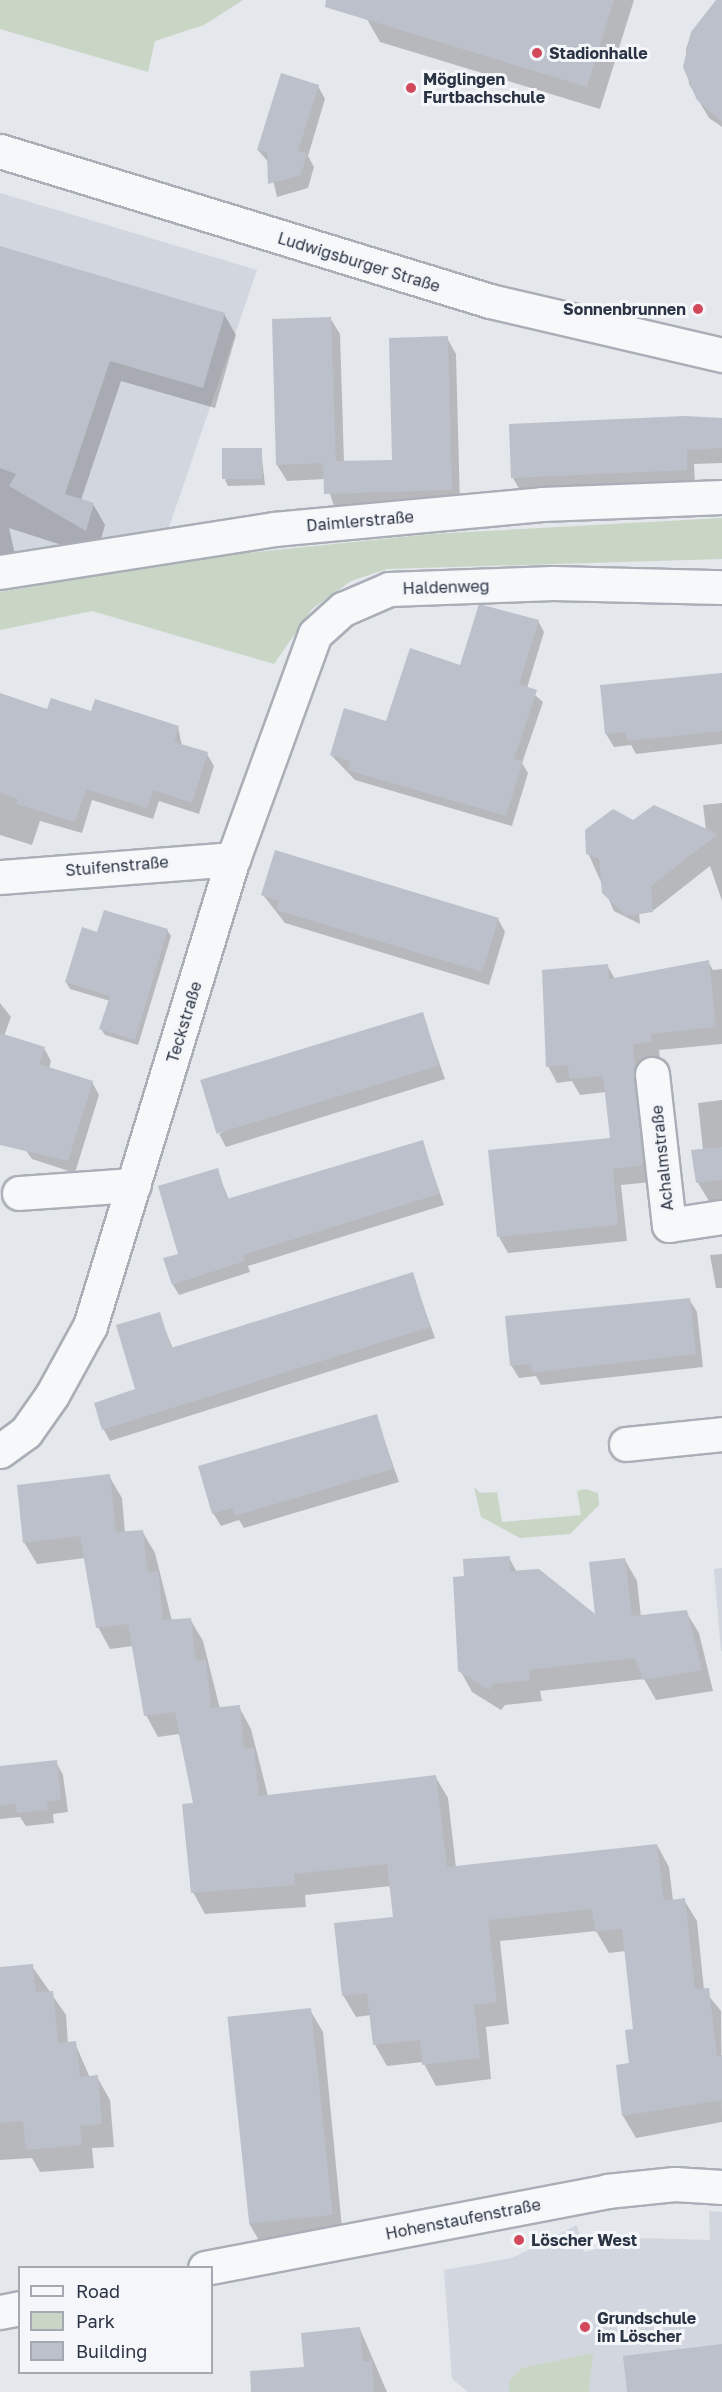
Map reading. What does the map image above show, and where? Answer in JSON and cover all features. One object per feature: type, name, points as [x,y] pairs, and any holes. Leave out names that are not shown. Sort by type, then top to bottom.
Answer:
[{"type":"street","name":"Ludwigsburger Straße","points":[[0,151],[446,288],[722,355]]},
{"type":"street","name":"Daimlerstraße","points":[[0,572],[274,529],[542,504],[722,497]]},
{"type":"street","name":"Haldenweg","points":[[233,859],[315,634],[343,609],[389,589],[553,583],[722,587]]},
{"type":"street","name":"Stuifenstraße","points":[[0,877],[233,859]]},
{"type":"street","name":"Teckstraße","points":[[0,1451],[26,1431],[72,1363],[90,1326],[233,859]]},
{"type":"street","name":"Achalmstraße","points":[[652,1074],[669,1225],[722,1218]]},
{"type":"street","points":[[20,1193],[134,1185]]},
{"type":"street","points":[[626,1444],[722,1434]]},
{"type":"street","name":"Hohenstaufenstraße","points":[[213,2266],[607,2191],[675,2184],[722,2187]]},
{"type":"street","points":[[0,2312],[18,2308]]},
{"type":"shaded area","points":[[0,193],[257,270],[168,530],[0,561]]},
{"type":"shaded area","points":[[722,1568],[722,1651],[721,1651],[714,1569]]},
{"type":"shaded area","name":"Grundschule im Löscher","points":[[709,2211],[722,2212],[722,2392],[468,2392],[452,2379],[444,2270],[512,2258],[577,2225],[584,2252],[643,2238],[710,2240]]},
{"type":"green space","points":[[0,0],[243,0],[204,25],[155,41],[148,72],[0,29]]},
{"type":"green space","points":[[722,518],[722,559],[387,569],[351,581],[312,609],[274,664],[92,611],[0,630],[0,592],[197,558],[432,534]]},
{"type":"green space","points":[[474,1487],[480,1493],[497,1492],[502,1522],[581,1515],[577,1491],[586,1489],[598,1493],[599,1505],[570,1534],[520,1538],[481,1517]]},
{"type":"green space","points":[[593,2353],[589,2392],[509,2392],[509,2381],[522,2368]]},
{"type":"building","name":"Stadionhalle","points":[[326,0],[614,0],[587,87],[325,7]]},
{"type":"building","points":[[716,0],[722,0],[722,122],[697,100],[683,67],[691,32]]},
{"type":"building","points":[[281,73],[319,85],[298,151],[307,153],[301,175],[268,184],[267,152],[257,150]]},
{"type":"building","points":[[0,246],[225,313],[203,388],[110,361],[65,494],[94,503],[86,531],[9,486],[16,474],[0,468]]},
{"type":"building","points":[[331,317],[336,461],[392,460],[389,338],[448,336],[452,490],[324,494],[323,463],[276,465],[272,319]]},
{"type":"building","points":[[685,416],[722,418],[722,448],[687,450],[687,470],[511,478],[509,424]]},
{"type":"building","points":[[222,448],[262,448],[262,479],[222,479]]},
{"type":"building","points":[[479,604],[539,620],[519,684],[537,690],[514,759],[523,761],[506,816],[347,770],[350,761],[330,755],[344,708],[386,721],[410,648],[460,665]]},
{"type":"building","points":[[722,673],[722,731],[627,741],[626,732],[605,734],[600,685]]},
{"type":"building","points":[[0,693],[47,709],[51,698],[91,711],[95,699],[179,726],[174,742],[208,752],[192,803],[153,790],[147,808],[86,789],[75,822],[16,804],[18,799],[0,793]]},
{"type":"building","points":[[654,805],[718,834],[651,886],[653,912],[626,916],[602,893],[599,859],[586,854],[585,830],[613,809],[633,820]]},
{"type":"building","points":[[275,850],[499,918],[482,972],[276,910],[279,901],[261,895]]},
{"type":"building","points":[[104,910],[168,929],[135,1040],[99,1029],[110,996],[65,982],[82,927],[97,932]]},
{"type":"building","points":[[709,960],[716,1027],[651,1034],[652,1042],[633,1044],[643,1165],[613,1169],[618,1225],[497,1237],[488,1150],[610,1138],[603,1076],[569,1079],[568,1065],[546,1067],[542,970],[608,964],[609,979]]},
{"type":"building","points":[[423,1012],[439,1066],[217,1134],[200,1080]]},
{"type":"building","points":[[0,1033],[45,1047],[39,1064],[93,1081],[68,1161],[0,1145]]},
{"type":"building","points":[[423,1140],[439,1194],[243,1255],[245,1261],[172,1285],[163,1258],[178,1254],[158,1186],[218,1168],[227,1199]]},
{"type":"building","points":[[722,1147],[722,1180],[696,1183],[691,1150]]},
{"type":"building","points":[[413,1272],[430,1327],[102,1430],[94,1403],[135,1389],[116,1325],[160,1312],[171,1348]]},
{"type":"building","points":[[690,1298],[696,1354],[532,1373],[531,1364],[510,1366],[505,1316]]},
{"type":"building","points":[[377,1414],[393,1469],[235,1516],[232,1508],[212,1514],[198,1466]]},
{"type":"building","points":[[110,1474],[116,1532],[143,1530],[148,1573],[158,1571],[163,1620],[191,1618],[196,1661],[206,1660],[211,1708],[240,1705],[244,1749],[254,1748],[259,1796],[436,1775],[447,1867],[657,1844],[664,1901],[685,1898],[695,1989],[709,1988],[717,2056],[722,2055],[722,2100],[622,2116],[616,2065],[629,2063],[625,2030],[633,2029],[622,1929],[595,1932],[592,1909],[488,1920],[497,2002],[474,2005],[480,2058],[422,2065],[420,2040],[373,2045],[367,1993],[342,1996],[334,1923],[393,1917],[387,1864],[294,1874],[295,1885],[191,1893],[182,1804],[193,1803],[175,1712],[144,1716],[128,1624],[96,1628],[80,1536],[23,1543],[17,1485]]},
{"type":"building","points":[[510,1556],[510,1571],[539,1569],[595,1614],[589,1562],[625,1558],[632,1616],[687,1610],[702,1670],[643,1680],[635,1658],[529,1670],[530,1680],[493,1684],[489,1690],[458,1671],[453,1577],[464,1576],[463,1559]]},
{"type":"building","points":[[57,1760],[61,1800],[47,1801],[48,1810],[17,1813],[16,1804],[0,1806],[0,1766]]},
{"type":"building","points":[[33,1964],[36,1992],[53,1991],[58,2043],[76,2041],[80,2077],[98,2075],[102,2124],[80,2126],[82,2145],[26,2150],[23,2121],[0,2123],[0,1967]]},
{"type":"building","points":[[311,2008],[333,2215],[249,2224],[227,2017]]},
{"type":"building","points":[[360,2327],[363,2362],[372,2361],[374,2392],[251,2392],[250,2371],[304,2367],[301,2333]]},
{"type":"building","points":[[722,2344],[722,2392],[627,2392],[623,2356]]},
{"type":"place","name":"Stadionhalle","points":[[537,53]]},
{"type":"place","name":"Möglingen Furtbachschule","points":[[411,88]]},
{"type":"place","name":"Sonnenbrunnen","points":[[698,309]]},
{"type":"place","name":"Löscher West","points":[[519,2240]]},
{"type":"place","name":"Grundschule im Löscher","points":[[585,2327]]}]
